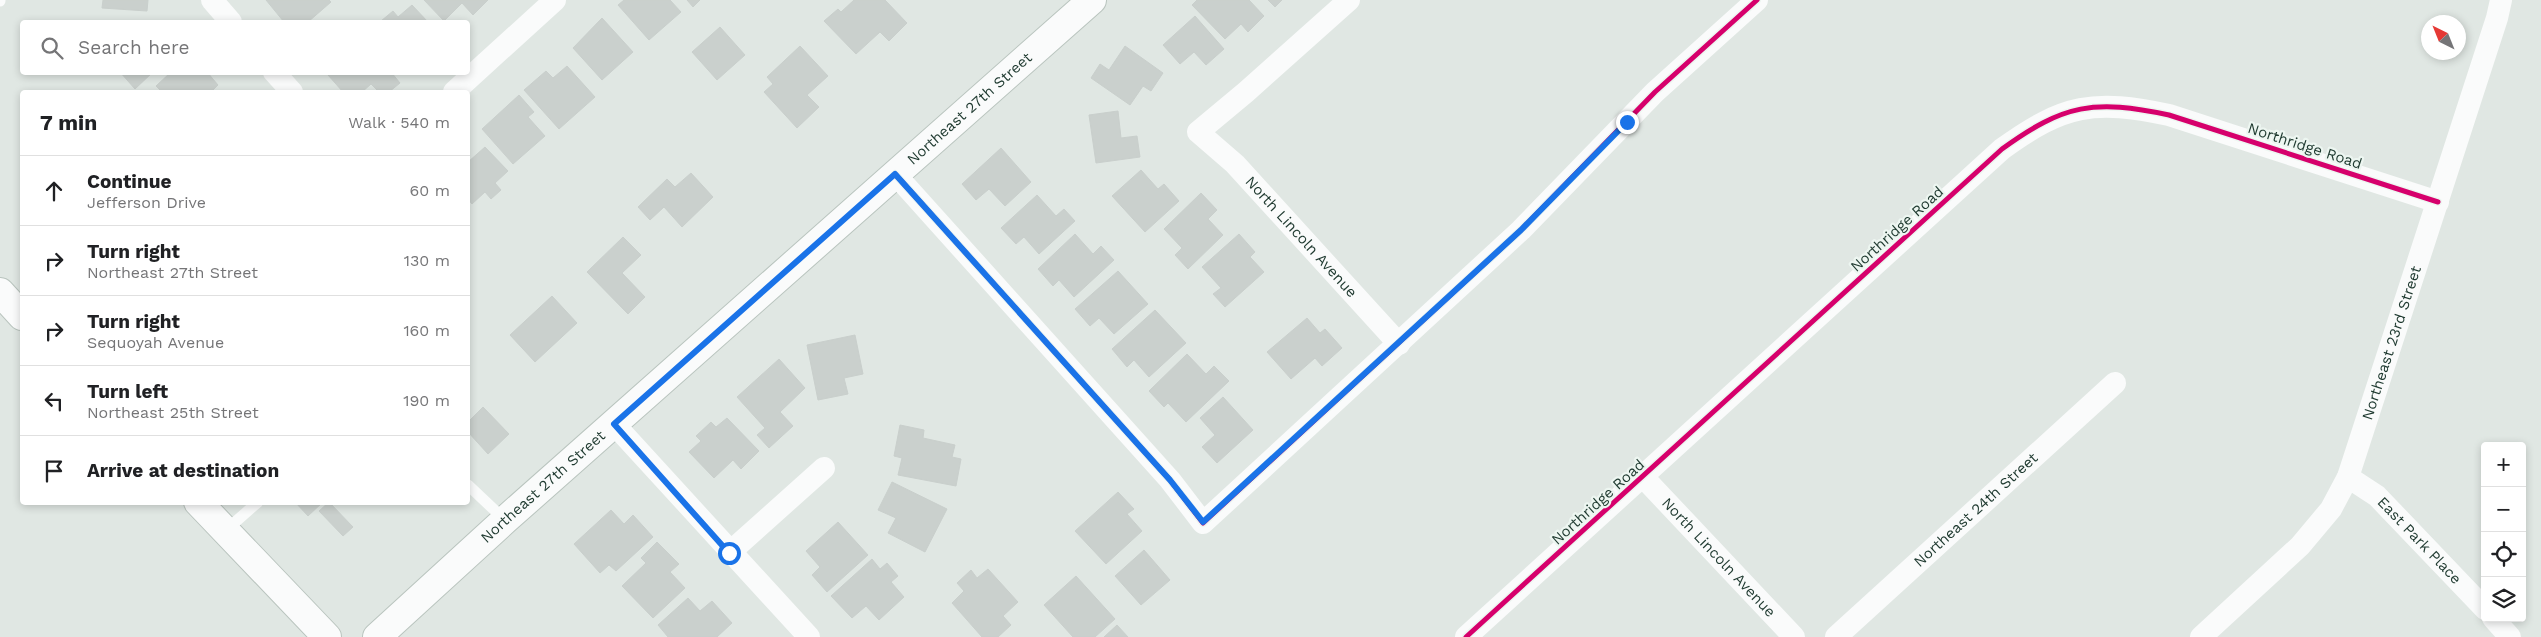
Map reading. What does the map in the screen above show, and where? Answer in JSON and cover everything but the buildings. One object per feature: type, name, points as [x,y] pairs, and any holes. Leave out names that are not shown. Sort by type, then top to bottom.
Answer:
[{"type":"street","points":[[212,0],[228,20]]},
{"type":"street","points":[[456,90],[555,0]]},
{"type":"street","name":"Northeast 27th Street","points":[[377,637],[505,520],[1092,0]]},
{"type":"street","name":"North Lincoln Avenue","points":[[1348,0],[1246,92],[1198,132],[1235,164],[1400,344]]},
{"type":"street","points":[[895,174],[1170,480],[1203,522],[1400,344],[1521,230],[1655,92],[1757,0]]},
{"type":"street","name":"Northeast 23rd Street","points":[[2201,637],[2300,546],[2331,509],[2348,477],[2499,9]]},
{"type":"street","name":"Northridge Road","points":[[1466,637],[1644,478],[2002,149],[2029,130],[2067,111],[2086,106],[2110,106],[2137,108],[2169,115],[2438,202]]},
{"type":"street","name":"Northeast 24th Street","points":[[1836,637],[2115,383]]},
{"type":"street","points":[[614,424],[729,553],[808,637]]},
{"type":"street","points":[[729,553],[824,468]]},
{"type":"street","name":"East Park Place","points":[[2348,477],[2377,496],[2481,605]]},
{"type":"street","name":"North Lincoln Avenue","points":[[1644,478],[1794,637]]},
{"type":"street","points":[[201,505],[327,637]]},
{"type":"street","points":[[2497,622],[2510,637]]},
{"type":"lane","points":[[470,487],[505,520]]},
{"type":"lane","points":[[226,531],[255,505]]},
{"type":"cycle path","points":[[895,174],[1170,480],[1203,523],[1521,230],[1655,92],[1757,0]]},
{"type":"cycle path","points":[[1466,637],[2002,149],[2044,122],[2062,114],[2100,107],[2120,107],[2169,115],[2438,202]]},
{"type":"route","points":[[729,553],[614,424],[895,174],[1170,480],[1203,522],[1400,344],[1521,230],[1627,122]]}]
